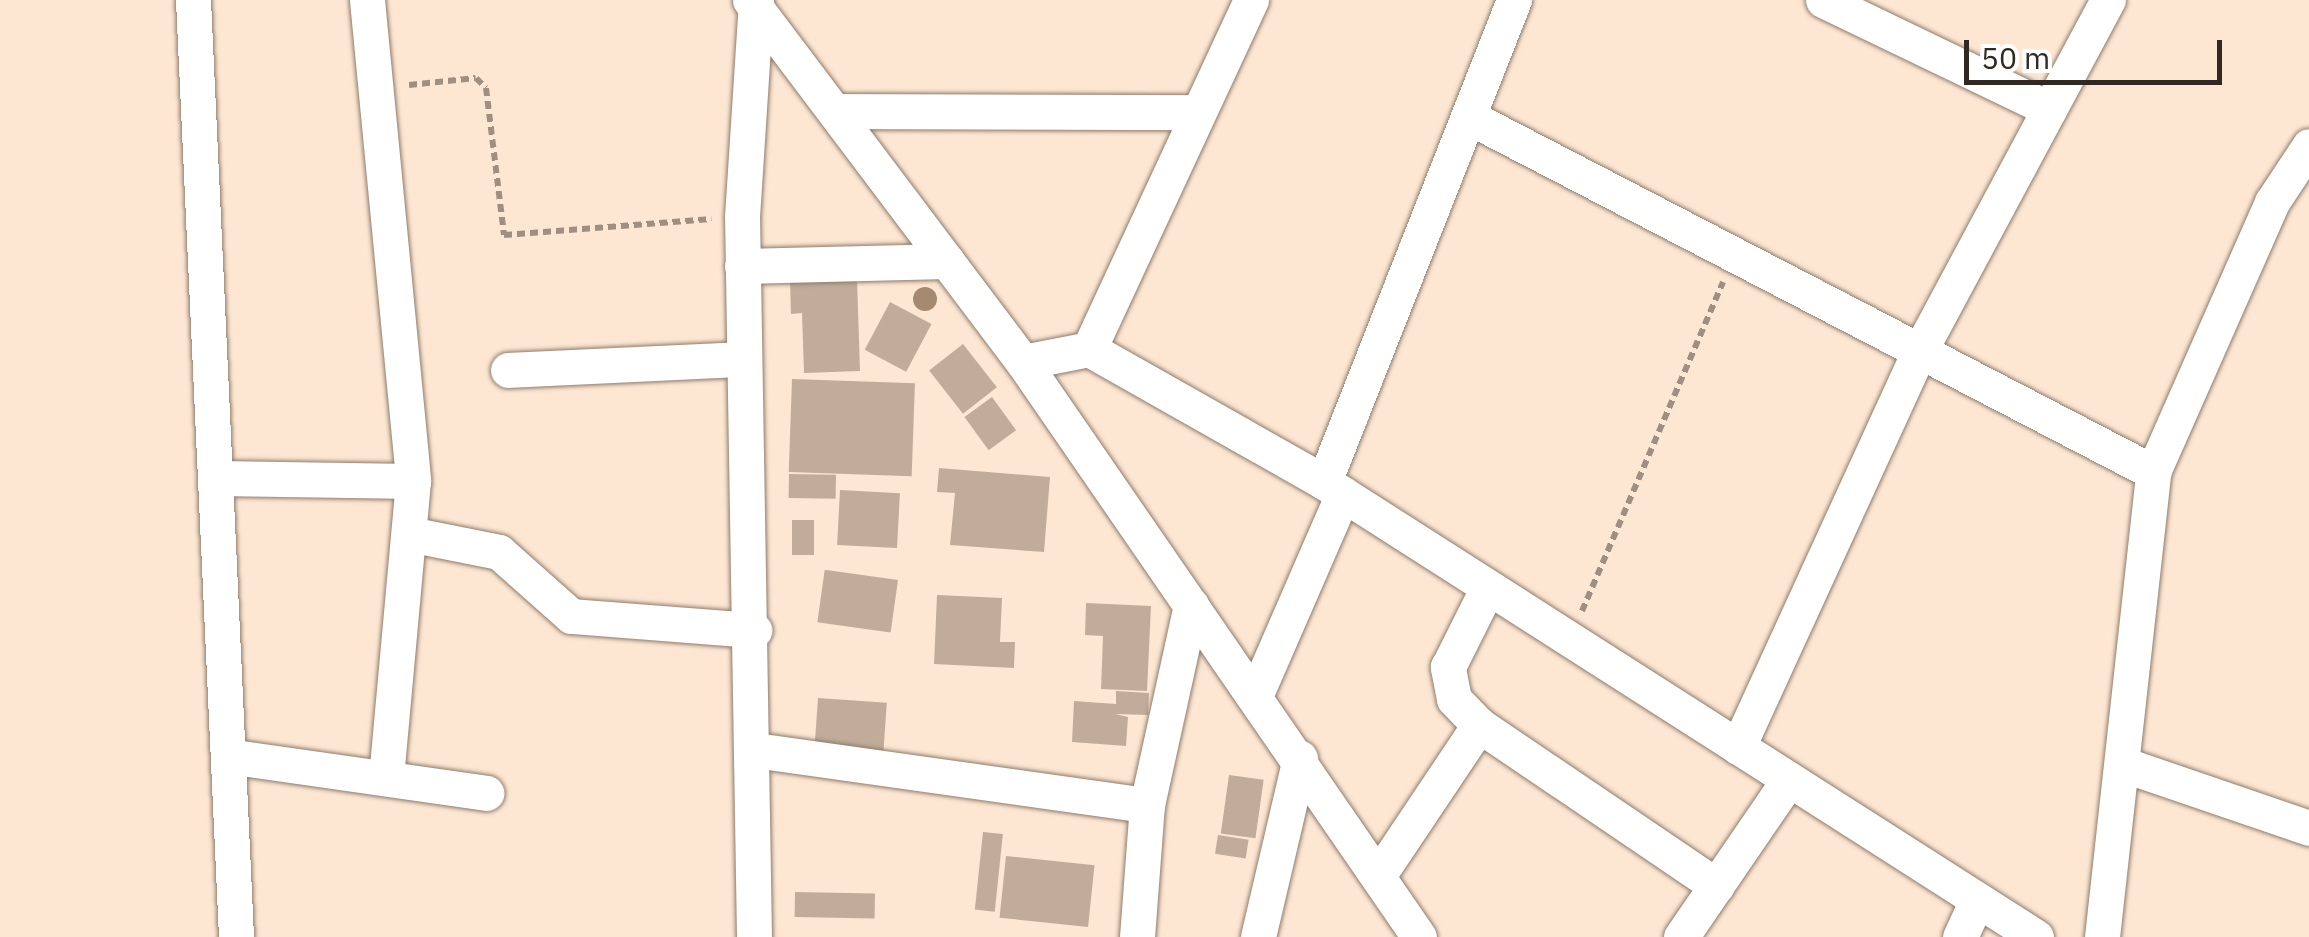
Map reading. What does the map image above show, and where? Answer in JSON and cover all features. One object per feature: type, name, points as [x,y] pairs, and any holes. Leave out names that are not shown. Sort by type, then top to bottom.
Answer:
[{"type":"street","points":[[193,0],[234,757],[236,937]]},
{"type":"street","points":[[368,0],[413,481],[386,778]]},
{"type":"street","points":[[1089,349],[1251,0]]},
{"type":"street","points":[[1256,694],[1514,0]]},
{"type":"street","points":[[1824,0],[2049,109]]},
{"type":"street","points":[[1738,746],[1918,354],[2108,0]]},
{"type":"street","points":[[754,3],[840,110],[1023,362],[1256,694],[1419,937]]},
{"type":"street","points":[[754,3],[742,216],[743,359],[754,630],[754,937]]},
{"type":"street","points":[[840,110],[1198,112]]},
{"type":"street","points":[[1469,117],[1918,354],[2153,472]]},
{"type":"street","points":[[2102,937],[2128,766],[2153,472],[2272,202],[2309,146]]},
{"type":"street","points":[[742,266],[947,260]]},
{"type":"street","points":[[1023,362],[1089,349],[1333,488],[1486,591],[2036,937]]},
{"type":"street","points":[[508,370],[743,359]]},
{"type":"street","points":[[216,478],[413,481]]},
{"type":"street","points":[[408,534],[499,552],[571,616],[754,630]]},
{"type":"street","points":[[1486,591],[1448,667],[1454,699],[1479,725],[1716,886]]},
{"type":"street","points":[[1137,937],[1148,806],[1191,605]]},
{"type":"street","points":[[1378,876],[1479,725]]},
{"type":"street","points":[[755,750],[1148,806]]},
{"type":"street","points":[[234,757],[486,793]]},
{"type":"street","points":[[1258,937],[1300,758]]},
{"type":"street","points":[[2128,766],[2309,828]]},
{"type":"street","points":[[1681,937],[1789,779]]},
{"type":"street","points":[[1960,937],[1977,900]]},
{"type":"path","points":[[374,89],[476,78],[486,88],[504,235],[742,216]]},
{"type":"path","points":[[1569,640],[1734,258]]},
{"type":"building","points":[[857,279],[860,371],[804,373],[802,313],[791,314],[790,280]]},
{"type":"building","points":[[890,302],[931,324],[906,372],[865,350]]},
{"type":"building","points":[[963,344],[997,387],[963,414],[929,370]]},
{"type":"building","points":[[792,379],[915,383],[912,476],[789,472]]},
{"type":"building","points":[[992,397],[1016,430],[989,450],[964,417]]},
{"type":"building","points":[[939,468],[1050,477],[1044,552],[950,545],[955,493],[937,492]]},
{"type":"building","points":[[789,474],[836,475],[836,499],[789,498]]},
{"type":"building","points":[[840,490],[900,493],[897,548],[837,545]]},
{"type":"building","points":[[792,520],[814,520],[814,555],[792,555]]},
{"type":"building","points":[[825,570],[898,580],[891,632],[817,622]]},
{"type":"building","points":[[937,595],[1002,598],[1000,642],[1015,642],[1014,668],[934,664]]},
{"type":"building","points":[[1086,603],[1151,606],[1147,691],[1101,689],[1103,636],[1085,635]]},
{"type":"building","points":[[1116,691],[1149,693],[1148,715],[1115,714],[1128,717],[1126,746],[1072,742],[1074,701],[1116,704]]},
{"type":"building","points":[[818,698],[887,703],[883,760],[814,755]]},
{"type":"building","points":[[1229,775],[1264,780],[1255,838],[1221,833]]},
{"type":"building","points":[[983,832],[1003,834],[995,912],[975,910]]},
{"type":"building","points":[[1218,835],[1249,840],[1246,859],[1215,854]]},
{"type":"building","points":[[1006,856],[1095,865],[1088,927],[1000,918]]},
{"type":"building","points":[[795,892],[875,893],[875,918],[795,917]]}]
